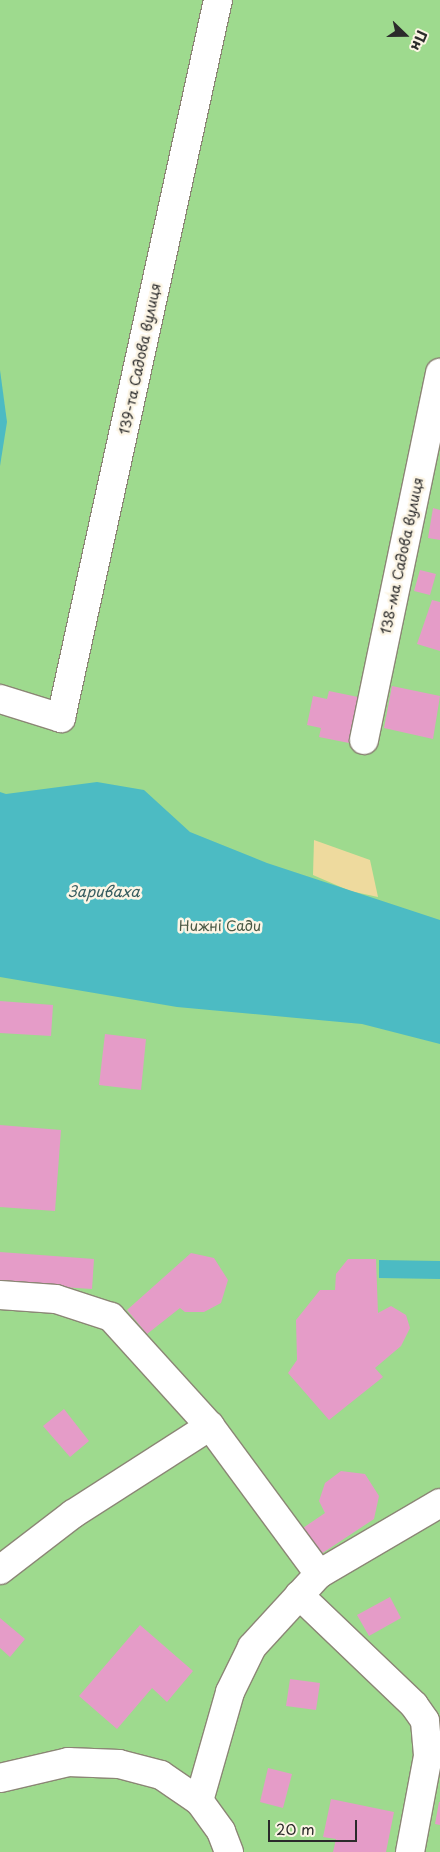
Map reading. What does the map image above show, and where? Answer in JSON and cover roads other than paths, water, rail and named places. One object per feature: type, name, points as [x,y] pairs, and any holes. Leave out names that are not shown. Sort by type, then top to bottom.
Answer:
[{"type":"street","name":"139-та Садова вулиця","points":[[0,699],[61,718],[218,0]]},
{"type":"street","name":"138-ма Садова вулиця","points":[[364,740],[440,373]]},
{"type":"street","points":[[0,1295],[56,1300],[111,1317],[210,1426],[319,1574]]},
{"type":"street","points":[[0,1570],[73,1514],[210,1426]]},
{"type":"street","points":[[198,1801],[230,1692],[252,1647],[319,1574],[440,1503]]},
{"type":"street","points":[[299,1595],[414,1705],[425,1721],[428,1756],[410,1852]]},
{"type":"street","points":[[6,1781],[68,1762],[119,1764],[161,1775],[198,1801],[221,1831],[229,1852]]},
{"type":"water","points":[[0,370],[7,422],[0,466]]},
{"type":"water","name":"Зариваха","points":[[97,782],[144,790],[190,832],[267,863],[440,920],[440,1044],[362,1024],[177,1007],[0,977],[0,792],[6,794]]},
{"type":"water","points":[[379,1260],[440,1261],[440,1279],[379,1278]]},
{"type":"park label","name":"Нижні Сади","points":[[220,926]]}]
